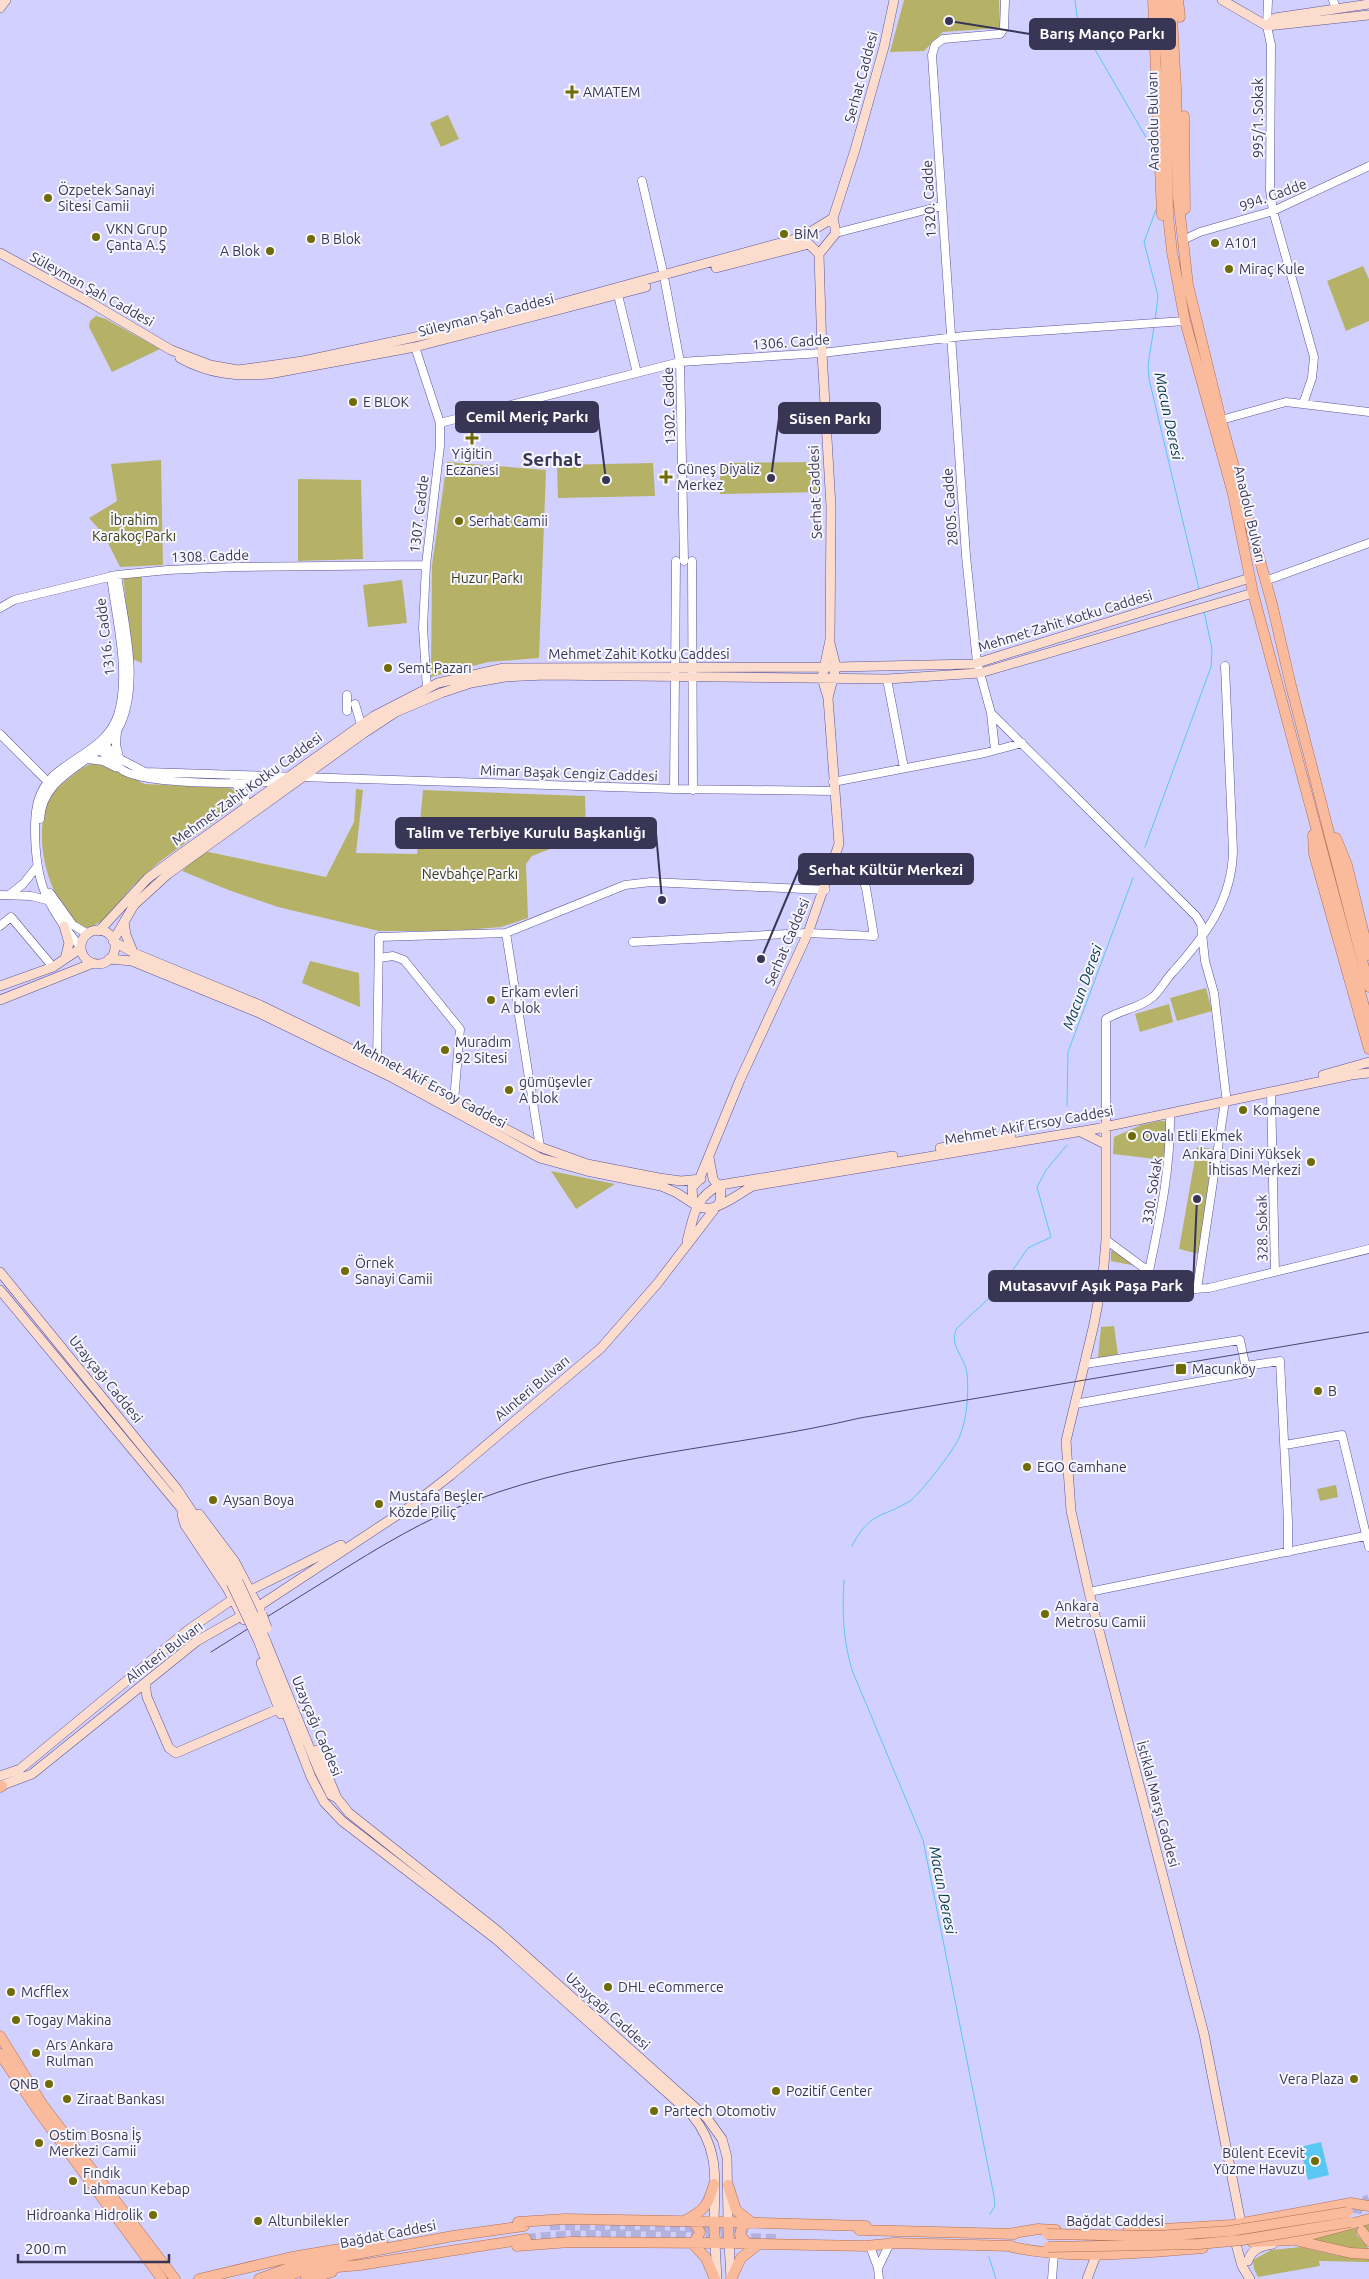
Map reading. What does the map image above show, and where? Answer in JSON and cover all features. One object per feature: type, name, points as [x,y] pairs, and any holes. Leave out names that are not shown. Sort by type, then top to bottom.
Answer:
[{"type":"main road","points":[[0,8],[6,0]]},
{"type":"main road","name":"Serhat Caddesi","points":[[836,233],[833,218],[858,141],[884,46],[894,0]]},
{"type":"main road","points":[[1153,0],[1161,210],[1164,230],[1172,252]]},
{"type":"main road","name":"Anadolu Bulvarı","points":[[1161,0],[1166,61],[1168,215],[1172,252],[1185,321],[1233,494],[1253,593],[1312,814],[1314,854],[1368,1028],[1369,1049]]},
{"type":"main road","name":"Anadolu Bulvarı","points":[[1174,0],[1178,197],[1188,285],[1221,420],[1265,581],[1369,988]]},
{"type":"main road","points":[[1225,1],[1267,26],[1335,9],[1369,4]]},
{"type":"main road","points":[[1335,9],[1369,15]]},
{"type":"main road","points":[[833,218],[815,228],[805,240],[819,254],[836,233]]},
{"type":"main road","name":"Süleyman Şah Caddesi","points":[[0,253],[93,304],[171,350],[210,365],[238,370],[304,361],[513,316],[665,279],[805,240]]},
{"type":"main road","name":"Serhat Caddesi","points":[[819,254],[822,353],[831,507],[830,640],[836,667],[835,678],[828,698]]},
{"type":"main road","name":"Süleyman Şah Caddesi","points":[[171,350],[175,356],[207,371],[248,376],[334,363],[415,347],[618,295],[665,279]]},
{"type":"main road","name":"Mehmet Zahit Kotku Caddesi","points":[[371,723],[414,704],[490,679],[545,675],[977,662],[1250,578]]},
{"type":"main road","name":"Mehmet Zahit Kotku Caddesi","points":[[692,672],[887,679],[980,673],[1253,593]]},
{"type":"main road","name":"Serhat Caddesi","points":[[699,1180],[740,1080],[808,933],[825,890],[839,844],[833,786],[828,698],[822,678],[830,640]]},
{"type":"main road","name":"Mehmet Zahit Kotku Caddesi","points":[[99,931],[148,878],[285,778],[438,683],[504,668],[675,672]]},
{"type":"main road","name":"Mehmet Zahit Kotku Caddesi","points":[[113,941],[134,905],[168,874],[323,763],[362,729]]},
{"type":"main road","points":[[1324,810],[1347,865],[1369,955]]},
{"type":"main road","points":[[124,922],[126,934],[134,953]]},
{"type":"main road","points":[[64,926],[69,943],[66,959]]},
{"type":"main road","points":[[0,1002],[10,996],[110,959],[114,951],[113,941],[108,934],[99,931],[88,934],[83,940],[81,948],[84,958],[94,964]]},
{"type":"main road","name":"Mehmet Akif Ersoy Caddesi","points":[[113,941],[134,953],[260,1005],[452,1106],[540,1147],[587,1164],[658,1182],[696,1206],[716,1182]]},
{"type":"main road","points":[[0,986],[53,967],[81,948]]},
{"type":"main road","name":"Mehmet Akif Ersoy Caddesi","points":[[110,959],[132,961],[257,1012],[376,1066]]},
{"type":"main road","name":"Mehmet Akif Ersoy Caddesi","points":[[452,1106],[540,1158],[587,1171],[658,1182],[699,1180],[716,1182],[735,1181],[1096,1130],[1107,1124],[1316,1077],[1369,1062]]},
{"type":"main road","name":"Mehmet Akif Ersoy Caddesi","points":[[1107,1124],[1170,1113],[1226,1098],[1271,1092],[1369,1073]]},
{"type":"main road","name":"İstiklal Marşı Caddesi","points":[[1107,1124],[1105,1144],[1106,1240],[1099,1302],[1066,1449],[1071,1511],[1089,1592],[1204,2034],[1238,2210],[1237,2224]]},
{"type":"main road","points":[[1096,1130],[1105,1144]]},
{"type":"main road","name":"Mehmet Akif Ersoy Caddesi","points":[[714,1207],[753,1186],[1096,1130]]},
{"type":"main road","points":[[540,1147],[540,1158]]},
{"type":"main road","points":[[696,1206],[705,1209],[714,1207],[722,1198],[709,1156]]},
{"type":"main road","name":"Alınteri Bulvarı","points":[[685,1246],[696,1206],[691,1192],[699,1180]]},
{"type":"main road","name":"Alınteri Bulvarı","points":[[1,1784],[188,1630],[233,1599],[374,1528],[411,1506],[451,1475],[601,1348],[657,1284],[714,1207]]},
{"type":"main road","name":"Uzayçağı Caddesi","points":[[0,1272],[184,1506],[235,1582],[306,1763],[324,1802],[342,1821],[497,1940],[692,2115],[709,2141],[714,2156],[714,2222]]},
{"type":"main road","name":"Uzayçağı Caddesi","points":[[0,1290],[184,1506]]},
{"type":"main road","points":[[184,1506],[214,1532],[252,1590],[337,1798]]},
{"type":"main road","points":[[184,1506],[185,1525],[258,1639],[278,1709],[306,1763]]},
{"type":"main road","name":"Alınteri Bulvarı","points":[[1,1784],[32,1774],[197,1641],[260,1610],[374,1528]]},
{"type":"main road","name":"Uzayçağı Caddesi","points":[[258,1639],[331,1795],[337,1798],[349,1813],[499,1932],[707,2118],[722,2139],[727,2158],[728,2222]]},
{"type":"main road","points":[[142,1686],[169,1748],[176,1752],[278,1709]]},
{"type":"main road","points":[[0,2036],[42,2104],[175,2279]]},
{"type":"main road","points":[[0,2054],[36,2108],[162,2279]]},
{"type":"main road","points":[[689,2222],[708,2204],[714,2184]]},
{"type":"main road","points":[[728,2185],[736,2210],[751,2223]]},
{"type":"main road","points":[[1008,2234],[1038,2229],[1157,2231],[1237,2224],[1351,2203],[1369,2207]]},
{"type":"main road","points":[[714,2204],[721,2210],[728,2204]]},
{"type":"main road","name":"Bağdat Caddesi","points":[[483,2244],[504,2247],[570,2242],[893,2244],[1007,2246],[1051,2250],[1207,2243],[1349,2217],[1369,2207]]},
{"type":"main road","name":"Bağdat Caddesi","points":[[860,2230],[1158,2236],[1349,2217],[1369,2219]]},
{"type":"main road","points":[[1248,2261],[1251,2253],[1258,2248],[1369,2219]]},
{"type":"main road","points":[[483,2230],[501,2224],[533,2220],[728,2222],[862,2226],[897,2231]]},
{"type":"main road","points":[[1254,2221],[1251,2232],[1256,2242]]},
{"type":"main road","points":[[689,2222],[700,2232],[693,2243],[706,2258],[716,2279]]},
{"type":"main road","points":[[714,2222],[716,2279]]},
{"type":"main road","points":[[728,2222],[731,2279]]},
{"type":"main road","points":[[731,2279],[741,2258],[753,2244],[740,2235],[742,2227],[751,2223]]},
{"type":"main road","points":[[1237,2224],[1228,2233],[1240,2243],[1248,2261],[1249,2277]]},
{"type":"main road","points":[[1237,2224],[1248,2232],[1240,2243],[1242,2266],[1249,2277]]},
{"type":"main road","name":"Bağdat Caddesi","points":[[278,2279],[337,2262],[453,2236],[483,2230],[524,2226]]},
{"type":"main road","points":[[1219,2226],[1225,2235],[1221,2246]]},
{"type":"main road","points":[[1362,2231],[1369,2241]]},
{"type":"main road","points":[[199,2279],[223,2278],[292,2257],[378,2243],[453,2236]]},
{"type":"main road","name":"Bağdat Caddesi","points":[[259,2279],[296,2265],[337,2262],[360,2265],[483,2244],[526,2239]]},
{"type":"main road","points":[[1051,2250],[1097,2253],[1148,2252],[1291,2240],[1351,2253],[1369,2254]]},
{"type":"main road","points":[[1087,2279],[1097,2253]]},
{"type":"main road","points":[[306,2279],[360,2265]]},
{"type":"street","name":"1320. Cadde","points":[[952,338],[941,206],[933,58],[934,45],[943,39],[1000,34],[1004,28],[1005,0]]},
{"type":"street","name":"995/1. Sokak","points":[[1268,0],[1267,26],[1271,45],[1270,190],[1273,211],[1314,357],[1312,378],[1303,404]]},
{"type":"street","name":"994. Cadde","points":[[1182,240],[1200,232],[1273,211],[1369,166]]},
{"type":"street","name":"1302. Cadde","points":[[642,181],[665,279],[680,362],[684,561],[692,672],[693,790]]},
{"type":"street","points":[[836,233],[941,206]]},
{"type":"street","points":[[618,295],[637,373]]},
{"type":"street","name":"1306. Cadde","points":[[440,423],[680,362],[822,353],[952,338],[1185,321]]},
{"type":"street","name":"2805. Cadde","points":[[952,338],[966,556],[977,662],[991,713],[995,750]]},
{"type":"street","name":"1307. Cadde","points":[[415,347],[440,423],[440,446],[426,565],[423,628],[427,689]]},
{"type":"street","points":[[1221,420],[1286,402],[1369,412]]},
{"type":"street","points":[[1265,581],[1369,544]]},
{"type":"street","name":"1302. Cadde","points":[[674,790],[675,672],[684,561]]},
{"type":"street","name":"1308. Cadde","points":[[0,608],[14,600],[114,576],[234,567],[426,565]]},
{"type":"street","name":"1316. Cadde","points":[[88,934],[72,926],[52,898],[43,878],[39,843],[40,813],[50,784],[88,759],[117,730],[130,696],[130,670],[114,576]]},
{"type":"street","name":"1316. Cadde","points":[[81,948],[47,900],[36,868],[34,846],[36,804],[50,784],[101,746],[118,716],[124,676],[114,576]]},
{"type":"street","points":[[1107,1124],[1106,1019],[1154,996],[1203,937],[1221,908],[1231,878],[1233,864],[1225,666]]},
{"type":"street","points":[[887,679],[904,768]]},
{"type":"street","points":[[346,711],[347,695]]},
{"type":"street","points":[[362,729],[355,704],[371,723]]},
{"type":"street","points":[[991,713],[1196,916],[1203,937],[1205,961],[1214,993],[1226,1098],[1198,1289]]},
{"type":"street","points":[[117,730],[116,745],[120,759]]},
{"type":"street","points":[[0,734],[50,784]]},
{"type":"street","name":"Mimar Başak Cengiz Caddesi","points":[[101,746],[123,770],[153,780],[233,782],[324,777],[693,790],[833,786],[904,768],[1022,743]]},
{"type":"street","name":"Mimar Başak Cengiz Caddesi","points":[[101,746],[120,759],[145,772],[285,778]]},
{"type":"street","points":[[88,759],[103,761],[123,770]]},
{"type":"street","points":[[323,763],[321,769],[324,777]]},
{"type":"street","points":[[233,782],[243,792],[247,806]]},
{"type":"street","points":[[632,942],[808,933],[874,936],[866,888],[856,860],[834,861]]},
{"type":"street","points":[[9,895],[23,884],[36,868]]},
{"type":"street","points":[[376,1066],[379,937],[506,933],[625,885],[651,882],[825,890]]},
{"type":"street","points":[[0,895],[47,900]]},
{"type":"street","points":[[0,926],[11,917],[53,967]]},
{"type":"street","points":[[506,933],[540,1147]]},
{"type":"street","points":[[380,958],[393,956],[404,960],[460,1029],[452,1106]]},
{"type":"street","name":"328. Sokak","points":[[1271,1092],[1275,1272]]},
{"type":"street","name":"330. Sokak","points":[[1149,1271],[1164,1201],[1171,1149],[1170,1113]]},
{"type":"street","points":[[1106,1240],[1149,1271],[1180,1290],[1209,1288],[1369,1249]]},
{"type":"street","points":[[1075,1404],[1247,1373],[1240,1340],[1085,1364]]},
{"type":"street","points":[[1245,1366],[1280,1360],[1288,1552]]},
{"type":"street","points":[[1285,1445],[1342,1435],[1369,1548]]},
{"type":"street","points":[[1089,1592],[1365,1536]]},
{"type":"street","points":[[865,2244],[878,2268],[879,2279]]},
{"type":"street","points":[[878,2268],[893,2244]]},
{"type":"street","points":[[1051,2250],[1052,2279]]},
{"type":"green space","points":[[904,0],[999,0],[1000,28],[943,32],[924,51],[890,52]]},
{"type":"green space","points":[[448,115],[459,139],[441,147],[430,123]]},
{"type":"green space","points":[[1363,266],[1369,279],[1369,321],[1346,331],[1327,281]]},
{"type":"green space","points":[[96,316],[106,319],[160,349],[112,372],[89,327],[90,321]]},
{"type":"green space","name":"İbrahim Karakoç Parkı","points":[[161,460],[163,565],[120,567],[104,535],[89,518],[117,501],[111,464]]},
{"type":"green space","name":"Huzur Parkı","points":[[447,462],[546,470],[539,658],[488,662],[431,677],[432,565]]},
{"type":"green space","points":[[821,462],[821,492],[720,494],[720,463]]},
{"type":"green space","points":[[653,463],[655,496],[558,498],[557,465]]},
{"type":"green space","points":[[298,479],[361,480],[363,559],[298,561]]},
{"type":"green space","points":[[142,574],[142,663],[132,659],[123,576]]},
{"type":"green space","points":[[402,580],[407,623],[368,627],[363,585]]},
{"type":"green space","points":[[97,763],[145,784],[230,788],[238,793],[241,802],[158,863],[132,887],[104,920],[89,928],[80,925],[72,919],[53,889],[44,860],[42,831],[47,803],[52,795],[62,784],[82,769]]},
{"type":"green space","name":"Nevbahçe Parkı","points":[[356,789],[363,790],[356,853],[417,854],[423,790],[585,796],[586,835],[532,856],[526,864],[528,918],[501,927],[454,931],[379,931],[278,907],[231,891],[182,871],[204,851],[326,877],[354,822]]},
{"type":"green space","points":[[310,961],[359,973],[360,1007],[302,983]]},
{"type":"green space","points":[[1206,988],[1212,1011],[1177,1021],[1170,998]]},
{"type":"green space","points":[[1169,1004],[1173,1022],[1140,1032],[1135,1014]]},
{"type":"green space","points":[[1165,1121],[1167,1128],[1164,1160],[1113,1154],[1114,1137],[1141,1125]]},
{"type":"green space","points":[[1197,1147],[1213,1149],[1199,1254],[1179,1249]]},
{"type":"green space","points":[[551,1171],[615,1184],[576,1209]]},
{"type":"green space","points":[[1114,1250],[1136,1266],[1111,1261],[1111,1251]]},
{"type":"green space","points":[[1114,1326],[1118,1355],[1098,1358],[1101,1327]]},
{"type":"green space","points":[[1336,1485],[1338,1497],[1320,1501],[1317,1489]]},
{"type":"green space","points":[[1369,2222],[1369,2234],[1366,2231],[1356,2234],[1369,2249],[1344,2249],[1312,2239]]},
{"type":"green space","points":[[1301,2247],[1339,2256],[1369,2258],[1369,2262],[1319,2261],[1320,2266],[1258,2277],[1254,2269],[1253,2260],[1271,2250]]},
{"type":"water","name":"Bülent Ecevit Yüzme Havuzu","points":[[1321,2142],[1329,2175],[1308,2180],[1300,2147]]},
{"type":"waterway","name":"Macun Deresi","points":[[1075,0],[1077,16],[1083,29],[1154,151]]},
{"type":"waterway","name":"Macun Deresi","points":[[1155,321],[1158,296],[1144,242],[1157,207]]},
{"type":"waterway","name":"Macun Deresi","points":[[1154,327],[1148,365],[1149,379],[1199,589]]},
{"type":"waterway","name":"Macun Deresi","points":[[1145,847],[1211,667],[1212,649],[1204,611]]},
{"type":"waterway","name":"Macun Deresi","points":[[1067,1106],[1068,1052],[1133,878]]},
{"type":"waterway","name":"Macun Deresi","points":[[852,1546],[858,1535],[870,1521],[915,1497],[956,1444],[964,1423],[968,1389],[966,1368],[954,1340],[957,1328],[1001,1287],[1028,1248],[1051,1237],[1037,1187],[1046,1170],[1067,1145]]},
{"type":"waterway","name":"Macun Deresi","points":[[844,1580],[844,1625],[852,1670],[923,1840],[994,2196],[995,2206],[990,2214]]},
{"type":"waterway","name":"Macun Deresi","points":[[989,2257],[996,2279]]},
{"type":"tunnel","points":[[1360,2228],[1357,2219],[1358,2207],[1369,2199]]},
{"type":"tunnel","points":[[550,2225],[748,2228]]},
{"type":"tunnel","points":[[526,2239],[588,2235],[777,2239]]},
{"type":"railway","points":[[211,1652],[403,1534],[476,1500],[522,1485],[570,1472],[666,1453],[764,1437],[860,1418],[1369,1332]]},
{"type":"place","name":"Barış Manço Parkı","points":[[949,21]]},
{"type":"place","name":"AMATEM","points":[[572,92]]},
{"type":"place","name":"Özpetek Sanayi Sitesi Camii","points":[[48,198]]},
{"type":"place","name":"BİM","points":[[784,234]]},
{"type":"place","name":"VKN Grup Çanta A.Ş","points":[[96,237]]},
{"type":"place","name":"B Blok","points":[[311,239]]},
{"type":"place","name":"A101","points":[[1215,243]]},
{"type":"place","name":"A Blok","points":[[270,251]]},
{"type":"place","name":"Miraç Kule","points":[[1229,269]]},
{"type":"place","name":"E BLOK","points":[[353,402]]},
{"type":"place","name":"Yiğitin Eczanesi","points":[[472,438]]},
{"type":"place","name":"Güneş Diyaliz Merkez","points":[[666,477]]},
{"type":"place","name":"Süsen Parkı","points":[[771,478]]},
{"type":"place","name":"Cemil Meriç Parkı","points":[[606,480]]},
{"type":"place","name":"Serhat Camii","points":[[459,521]]},
{"type":"place","name":"Semt Pazarı","points":[[388,668]]},
{"type":"place","name":"Talim ve Terbiye Kurulu Başkanlığı","points":[[662,900]]},
{"type":"place","name":"Serhat Kültür Merkezi","points":[[761,959]]},
{"type":"place","name":"Erkam evleri A blok","points":[[491,1000]]},
{"type":"place","name":"Muradım 92 Sitesi","points":[[445,1050]]},
{"type":"place","name":"gümüşevler A blok","points":[[509,1090]]},
{"type":"place","name":"Komagene","points":[[1243,1110]]},
{"type":"place","name":"Ovalı Etli Ekmek","points":[[1132,1136]]},
{"type":"place","name":"Ankara Dini Yüksek İhtisas Merkezi","points":[[1311,1162]]},
{"type":"place","name":"Mutasavvıf Aşık Paşa Park","points":[[1197,1199]]},
{"type":"place","name":"Örnek Sanayi Camii","points":[[345,1271]]},
{"type":"place","name":"Macunköy","points":[[1181,1369]]},
{"type":"place","name":"B","points":[[1318,1391]]},
{"type":"place","name":"EGO Camhane","points":[[1027,1467]]},
{"type":"place","name":"Aysan Boya","points":[[213,1500]]},
{"type":"place","name":"Mustafa Beşler Közde Piliç","points":[[379,1504]]},
{"type":"place","name":"Ankara Metrosu Camii","points":[[1045,1614]]},
{"type":"place","name":"DHL eCommerce","points":[[608,1987]]},
{"type":"place","name":"Mcfflex","points":[[11,1992]]},
{"type":"place","name":"Togay Makina","points":[[16,2020]]},
{"type":"place","name":"Ars Ankara Rulman","points":[[36,2053]]},
{"type":"place","name":"Vera Plaza","points":[[1354,2079]]},
{"type":"place","name":"QNB","points":[[49,2084]]},
{"type":"place","name":"Pozitif Center","points":[[776,2091]]},
{"type":"place","name":"Ziraat Bankası","points":[[67,2099]]},
{"type":"place","name":"Partech Otomotiv","points":[[654,2111]]},
{"type":"place","name":"Ostim Bosna İş Merkezi Camii","points":[[39,2143]]},
{"type":"place","name":"Bülent Ecevit Yüzme Havuzu","points":[[1315,2161]]},
{"type":"place","name":"Fındık Lahmacun Kebap","points":[[73,2181]]},
{"type":"place","name":"Hidroanka Hidrolik","points":[[153,2215]]},
{"type":"place","name":"Altunbilekler","points":[[258,2221]]},
{"type":"district","name":"Serhat","points":[[552,459]]}]
